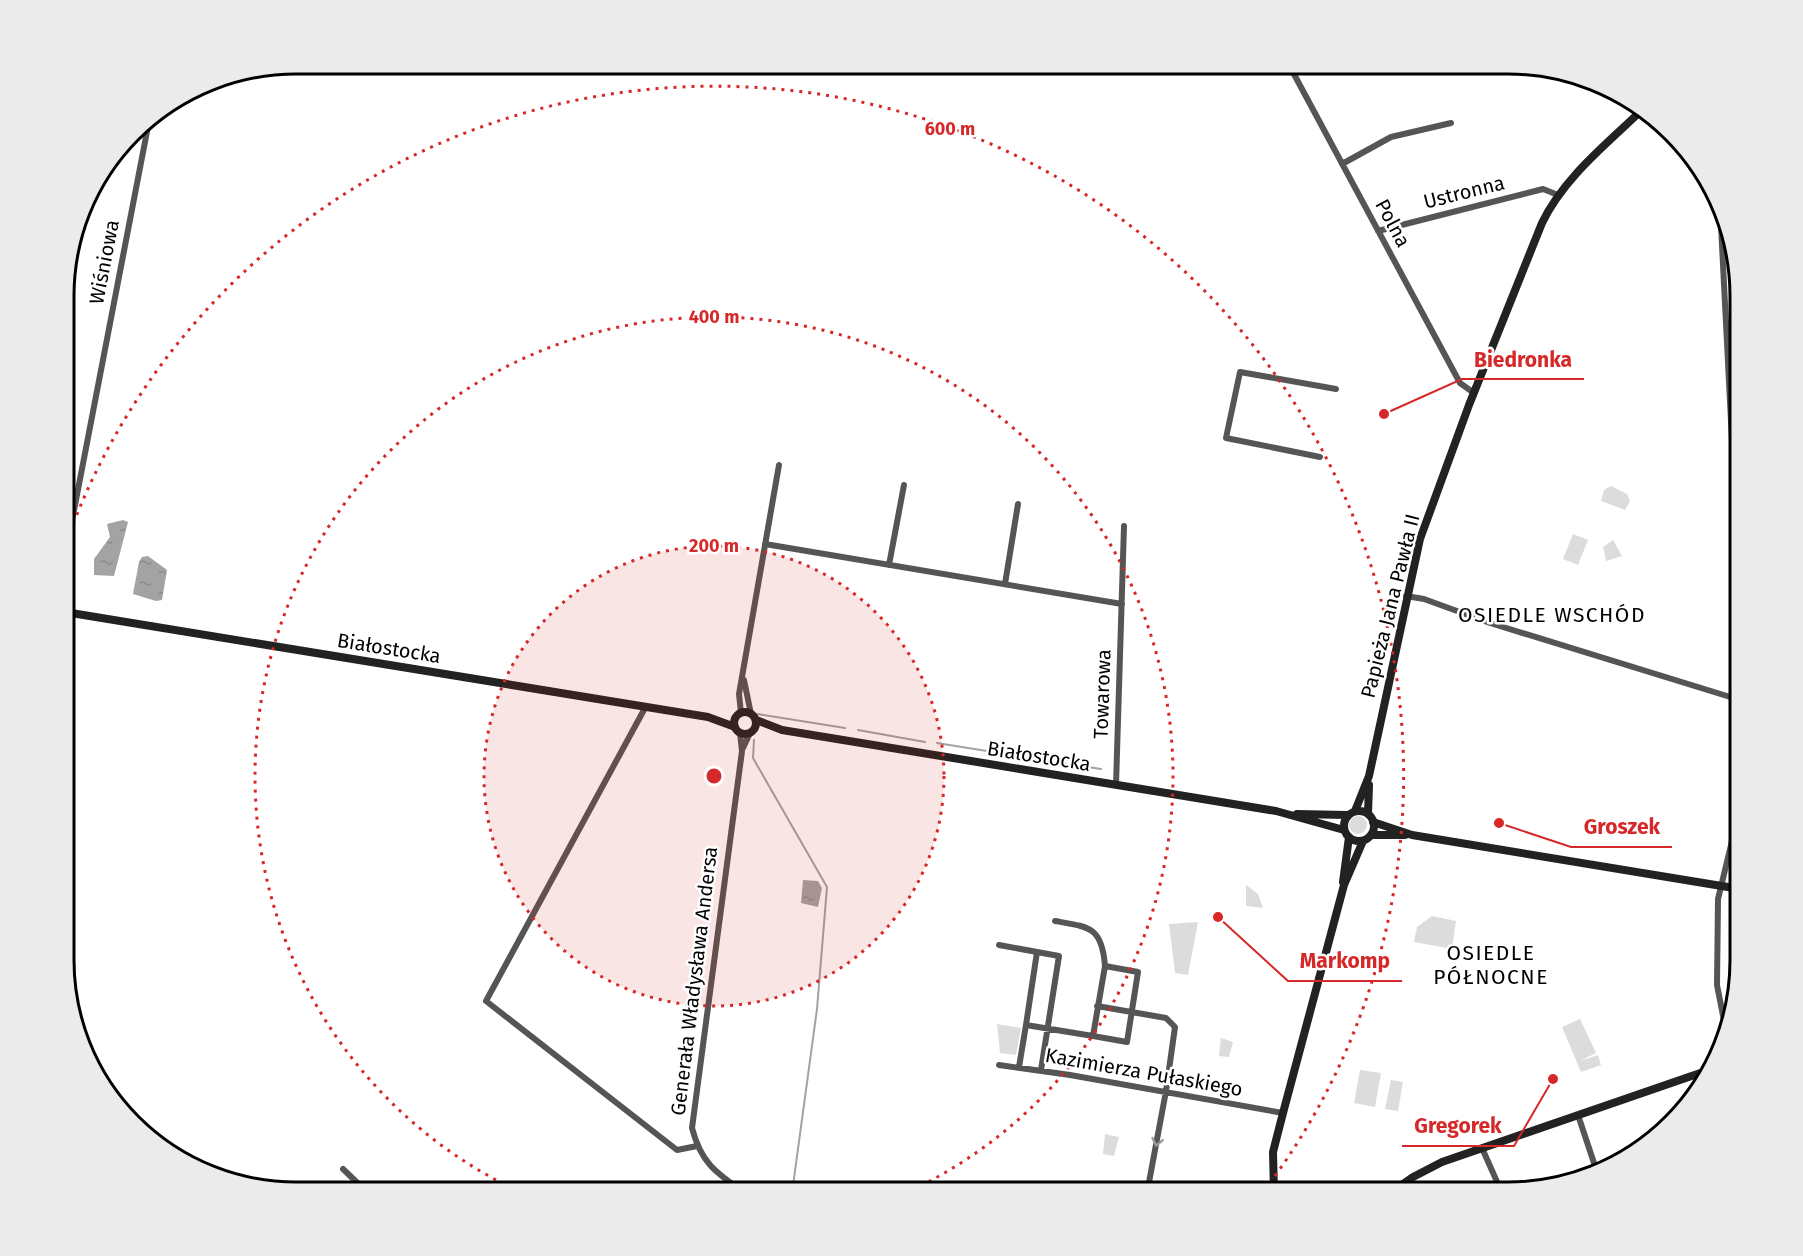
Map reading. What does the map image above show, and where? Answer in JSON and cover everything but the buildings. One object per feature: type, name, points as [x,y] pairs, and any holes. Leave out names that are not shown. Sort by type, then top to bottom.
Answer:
[{"type":"main road","name":"Papieża Jana Pawła II","points":[[1344,885],[1346,833],[1351,813],[1369,776],[1406,596],[1423,531],[1474,393],[1542,223],[1558,195],[1637,115]]},
{"type":"main road","name":"Białostocka","points":[[74,613],[645,708],[708,717],[739,714],[754,717],[782,730]]},
{"type":"main road","points":[[737,730],[739,714]]},
{"type":"main road","name":"Białostocka","points":[[708,717],[737,730],[751,733],[782,730],[1291,814],[1367,838]]},
{"type":"main road","points":[[751,733],[756,727],[754,717]]},
{"type":"main road","name":"Papieża Jana Pawła II","points":[[1344,885],[1367,838],[1371,818],[1369,776]]},
{"type":"main road","name":"Białostocka","points":[[1291,814],[1351,813],[1371,818]]},
{"type":"main road","points":[[1371,818],[1412,835],[1730,888]]},
{"type":"main road","points":[[1367,838],[1412,835]]},
{"type":"main road","points":[[1274,1182],[1273,1152],[1282,1113],[1344,885]]},
{"type":"main road","points":[[1406,1182],[1482,1148],[1699,1073]]},
{"type":"street","name":"Polna","points":[[1294,74],[1460,383],[1474,393]]},
{"type":"street","points":[[1342,164],[1390,137],[1451,123]]},
{"type":"street","name":"Wiśniowa","points":[[74,510],[147,130]]},
{"type":"street","name":"Ustronna","points":[[1378,231],[1543,189],[1558,195]]},
{"type":"street","points":[[1721,235],[1730,449]]},
{"type":"street","points":[[1320,457],[1226,438],[1240,372],[1336,389]]},
{"type":"street","points":[[739,714],[739,694],[779,465]]},
{"type":"street","points":[[889,565],[904,485]]},
{"type":"street","points":[[1005,584],[1018,504]]},
{"type":"street","name":"Towarowa","points":[[1116,785],[1124,526]]},
{"type":"street","points":[[765,544],[1122,604]]},
{"type":"street","points":[[1406,596],[1424,599],[1490,623],[1730,697]]},
{"type":"street","points":[[743,676],[754,717]]},
{"type":"street","points":[[645,708],[486,1001],[677,1150],[697,1146]]},
{"type":"street","name":"Generała Władysława Andersa","points":[[737,730],[742,751]]},
{"type":"street","name":"Generała Władysława Andersa","points":[[731,1182],[711,1168],[697,1146],[692,1128],[742,751],[751,733]]},
{"type":"street","points":[[1723,1014],[1717,985],[1719,886],[1730,845]]},
{"type":"street","points":[[1055,921],[1083,926],[1096,932],[1103,947],[1105,966],[1093,1036]]},
{"type":"street","points":[[999,945],[1059,956],[1041,1070]]},
{"type":"street","points":[[1019,1067],[1038,952]]},
{"type":"street","points":[[1026,1025],[1127,1042],[1138,972],[1105,966]]},
{"type":"street","points":[[1097,1006],[1166,1018],[1175,1027],[1149,1182]]},
{"type":"street","name":"Kazimierza Pułaskiego","points":[[999,1065],[1166,1091],[1282,1113]]},
{"type":"street","points":[[1578,1115],[1595,1165]]},
{"type":"street","points":[[1482,1148],[1497,1182]]},
{"type":"street","points":[[343,1169],[357,1182]]},
{"type":"shaded area","points":[[1611,486],[1627,494],[1630,501],[1625,510],[1601,501],[1604,490]]},
{"type":"shaded area","points":[[1573,534],[1588,540],[1578,565],[1563,559]]},
{"type":"shaded area","points":[[1613,540],[1622,556],[1606,561],[1603,547]]},
{"type":"shaded area","points":[[1358,816],[1364,819],[1367,825],[1364,831],[1358,834],[1352,831],[1349,825],[1352,819]]},
{"type":"shaded area","points":[[1246,885],[1258,894],[1263,908],[1246,906]]},
{"type":"shaded area","points":[[1432,916],[1456,921],[1452,949],[1414,942],[1417,927]]},
{"type":"shaded area","points":[[1198,922],[1188,975],[1175,973],[1169,924]]},
{"type":"shaded area","points":[[1580,1019],[1596,1053],[1580,1061],[1598,1055],[1601,1065],[1581,1072],[1562,1027]]},
{"type":"shaded area","points":[[997,1024],[1021,1028],[1016,1055],[1000,1053]]},
{"type":"shaded area","points":[[1221,1038],[1233,1042],[1229,1057],[1219,1056]]},
{"type":"shaded area","points":[[1360,1070],[1381,1073],[1375,1107],[1354,1103]]},
{"type":"shaded area","points":[[1391,1080],[1403,1082],[1398,1111],[1385,1109]]},
{"type":"shaded area","points":[[1105,1134],[1119,1137],[1114,1156],[1103,1154]]},
{"type":"water","points":[[123,520],[128,522],[114,576],[94,575],[94,559],[110,537],[107,524]]},
{"type":"water","points":[[148,556],[167,570],[162,600],[156,601],[133,594],[139,562],[142,557]]},
{"type":"water","points":[[803,880],[818,881],[822,888],[818,907],[801,903]]},
{"type":"waterway","points":[[757,714],[845,728]]},
{"type":"waterway","points":[[858,730],[925,742]]},
{"type":"waterway","points":[[754,740],[753,758],[827,887],[817,1009],[793,1182]]},
{"type":"waterway","points":[[937,743],[1043,760]]},
{"type":"waterway","points":[[1055,762],[1101,769]]},
{"type":"place","name":"Biedronka","points":[[1384,414]]},
{"type":"place","name":"Groszek","points":[[1499,823]]},
{"type":"place","name":"Markomp","points":[[1218,917]]},
{"type":"place","name":"Gregorek","points":[[1553,1079]]},
{"type":"district","name":"OSIEDLE WSCHÓD","points":[[1552,615]]},
{"type":"district","name":"OSIEDLE PÓŁNOCNE","points":[[1491,965]]}]
